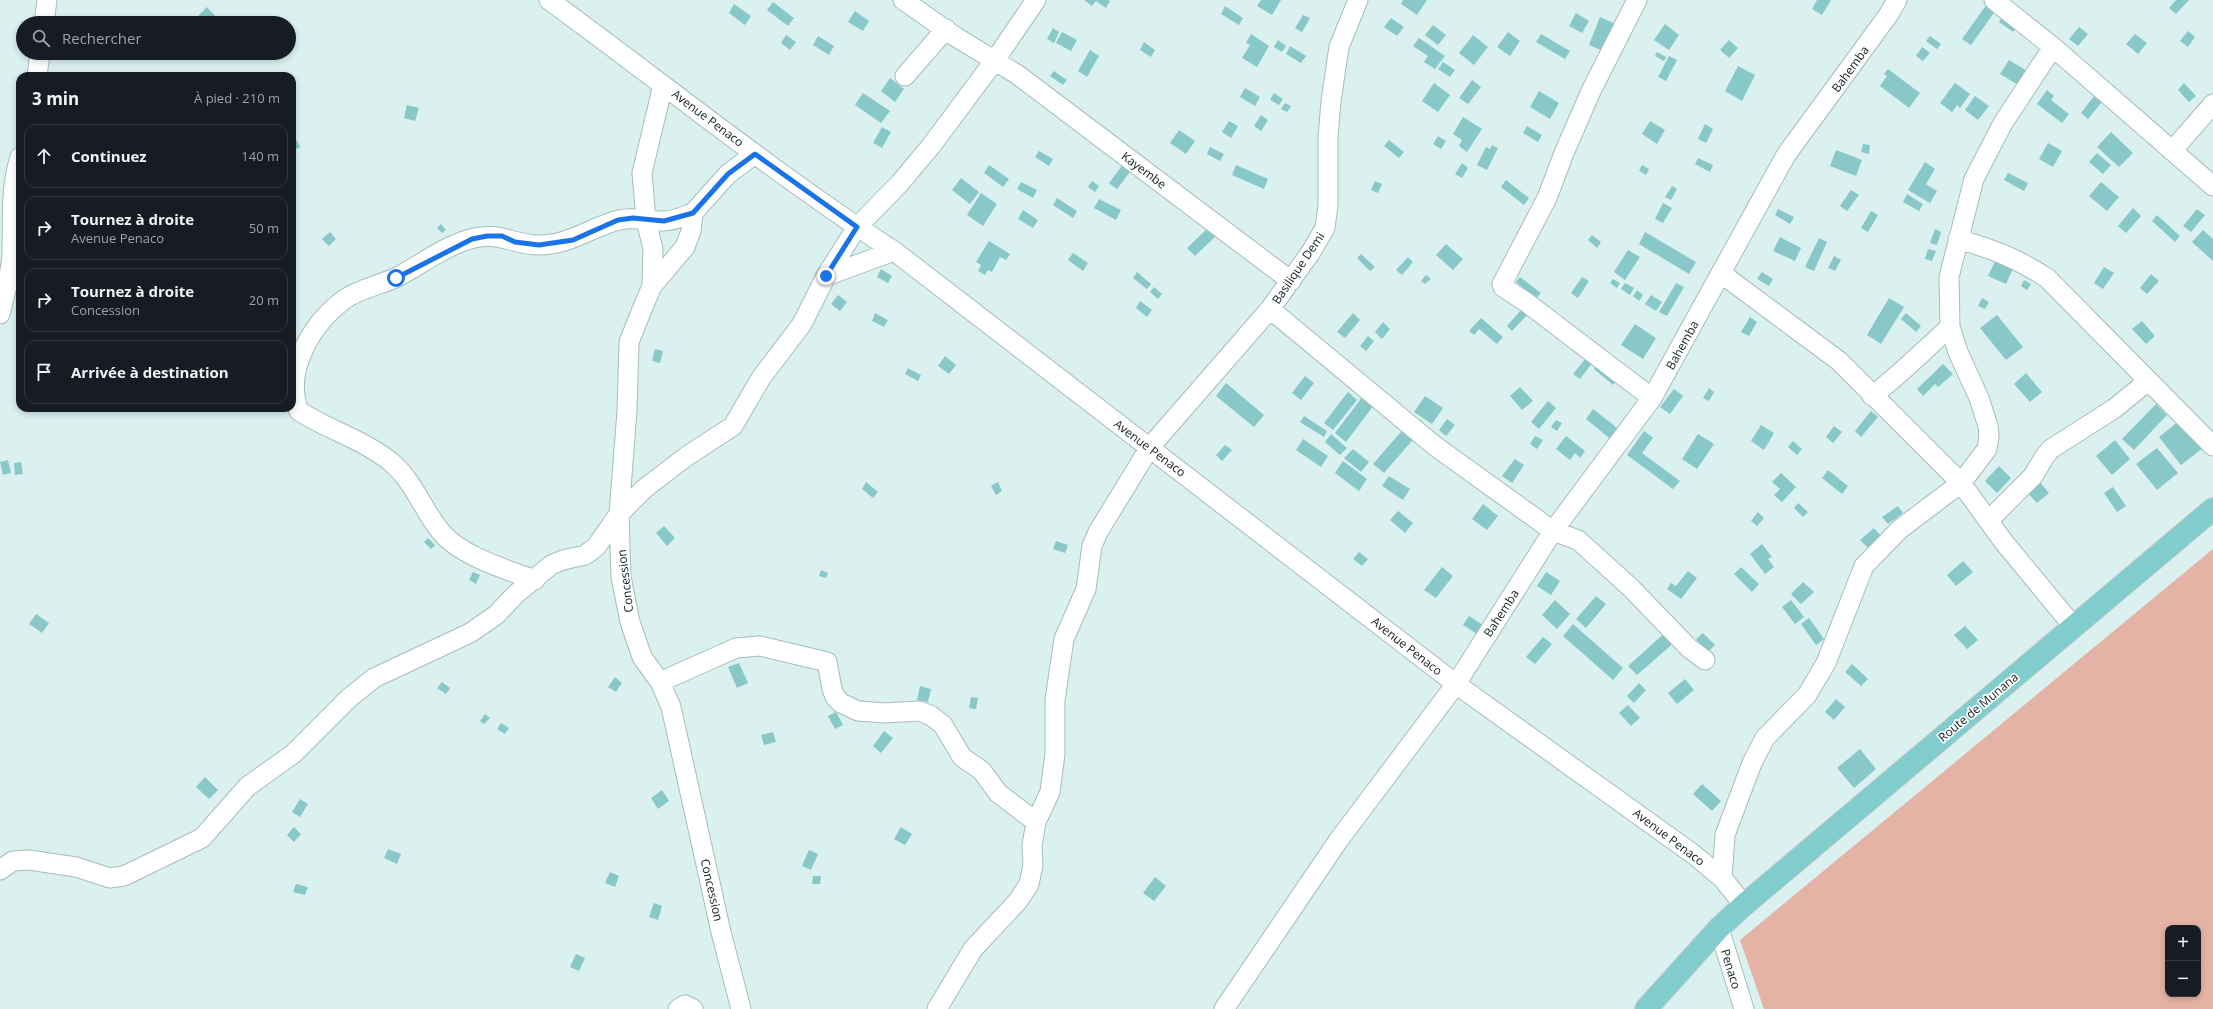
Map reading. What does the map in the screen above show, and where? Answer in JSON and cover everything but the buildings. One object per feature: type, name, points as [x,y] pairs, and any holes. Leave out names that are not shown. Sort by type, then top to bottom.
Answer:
[{"type":"main road","name":"Route de Munana","points":[[1646,1009],[1718,928],[1744,905],[2213,509]]},
{"type":"street","points":[[45,16],[47,0]]},
{"type":"street","name":"Avenue Penaco","points":[[549,0],[755,154],[857,227],[894,251],[1083,399],[1150,447],[1456,684],[1693,854],[1722,878],[1744,905]]},
{"type":"street","name":"Kayembe","points":[[903,0],[995,60],[1291,281]]},
{"type":"street","points":[[0,870],[13,861],[29,860],[76,867],[110,878],[124,876],[202,838],[248,786],[290,757],[349,698],[374,678],[470,633],[496,615],[516,594],[536,580],[551,565],[563,560],[585,555],[596,547],[619,514],[644,488],[687,456],[732,426],[761,378],[802,324],[826,276],[857,227],[900,183],[931,146],[995,60],[1036,0]]},
{"type":"street","name":"Basilique Demi","points":[[937,1009],[973,949],[1018,901],[1029,884],[1033,865],[1032,844],[1036,822],[1050,792],[1055,754],[1056,700],[1064,639],[1086,589],[1092,546],[1098,532],[1150,447],[1270,309],[1312,252],[1325,228],[1328,205],[1330,116],[1336,62],[1339,47],[1358,0]]},
{"type":"street","points":[[1637,0],[1588,98],[1564,153],[1547,198],[1502,284],[1503,288],[1526,302],[1652,398]]},
{"type":"street","name":"Bahemba","points":[[1224,1009],[1338,841],[1456,684],[1553,531],[1652,398],[1722,274],[1786,155],[1889,14],[1897,0]]},
{"type":"street","points":[[1994,0],[2053,47],[2213,186]]},
{"type":"street","points":[[905,76],[946,29]]},
{"type":"street","points":[[1722,878],[1726,835],[1752,763],[1765,738],[1807,695],[1822,669],[1864,566],[1900,529],[1961,483],[1987,449],[1989,438],[1988,426],[1979,398],[1958,352],[1950,327],[1949,277],[1974,179],[2003,123],[2053,47]]},
{"type":"street","points":[[38,72],[39,60]]},
{"type":"street","points":[[652,286],[653,249],[646,220],[642,173],[663,85]]},
{"type":"street","points":[[2172,151],[2213,104]]},
{"type":"street","points":[[296,375],[297,362],[318,326],[345,299],[362,290],[396,278],[472,239],[487,236],[502,236],[515,242],[539,245],[573,240],[618,220],[633,218],[664,221],[693,213],[728,174],[755,154]]},
{"type":"street","points":[[0,314],[12,251],[11,201],[16,171]]},
{"type":"street","points":[[652,286],[685,246],[691,231],[693,213]]},
{"type":"street","points":[[1958,239],[1999,251],[2018,260],[2046,278],[2213,446]]},
{"type":"street","points":[[826,276],[894,251]]},
{"type":"street","points":[[1722,274],[1839,361],[1872,396],[1961,483],[2003,541],[2073,626]]},
{"type":"street","name":"Concession","points":[[652,286],[629,342],[627,411],[619,514],[622,577],[630,622],[642,656],[660,682],[671,707],[721,932],[741,1009]]},
{"type":"street","points":[[1270,309],[1435,446],[1553,531],[1578,540],[1630,587],[1689,648],[1705,660]]},
{"type":"street","points":[[1872,396],[1902,374],[1923,351],[1950,327]]},
{"type":"street","points":[[1989,520],[2033,476],[2051,449],[2115,408],[2148,381]]},
{"type":"street","points":[[296,404],[299,411],[358,442],[391,463],[408,480],[441,532],[453,544],[513,572],[536,580]]},
{"type":"street","points":[[660,682],[736,648],[760,646],[827,662],[832,689],[835,697],[840,703],[858,711],[885,713],[919,711],[930,715],[943,725],[962,757],[982,771],[998,793],[1036,822]]},
{"type":"street","name":"Penaco","points":[[1718,928],[1744,1009]]},
{"type":"street","points":[[678,1009],[685,1005],[693,1009]]},
{"type":"shaded area","points":[[2213,549],[2213,1009],[1764,1009],[1740,940]]},
{"type":"route","points":[[396,278],[451,248],[472,239],[487,236],[502,236],[515,242],[539,245],[573,240],[618,220],[633,218],[664,221],[674,220],[693,213],[728,174],[755,154],[857,227],[826,276]]}]
